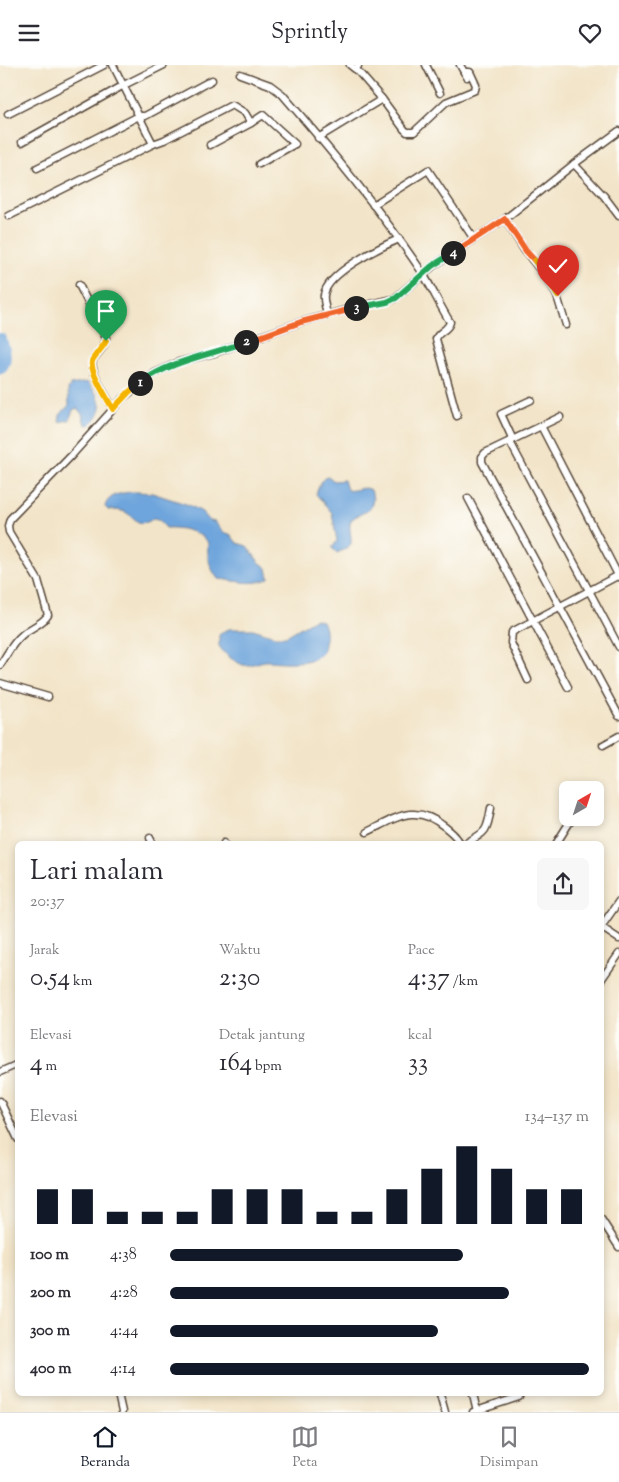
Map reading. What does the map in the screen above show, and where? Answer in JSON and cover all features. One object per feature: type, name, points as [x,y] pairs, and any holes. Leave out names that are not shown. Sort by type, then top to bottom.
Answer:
[{"type":"street","points":[[8,115],[104,65]]},
{"type":"street","points":[[113,65],[154,144]]},
{"type":"street","points":[[22,142],[164,65]]},
{"type":"street","points":[[350,65],[357,67],[407,132],[414,132],[446,102],[475,90],[476,85],[470,72],[465,74],[460,65]]},
{"type":"street","points":[[426,65],[440,93]]},
{"type":"street","points":[[240,74],[276,89],[287,100],[373,205],[423,274],[450,323],[436,339],[457,416]]},
{"type":"street","points":[[37,168],[139,116],[146,116],[212,80]]},
{"type":"street","points":[[318,138],[382,99]]},
{"type":"street","points":[[9,216],[232,105],[245,113],[250,123]]},
{"type":"street","points":[[210,145],[264,115],[295,144],[259,164]]},
{"type":"street","points":[[0,665],[12,645],[22,634],[48,615],[38,581],[9,532],[10,519],[136,387],[169,366],[327,315],[390,301],[409,288],[423,274],[505,219],[619,131]]},
{"type":"street","points":[[574,164],[604,196],[619,216]]},
{"type":"street","points":[[373,205],[428,170],[474,239]]},
{"type":"street","points":[[505,219],[526,251],[550,282],[558,296],[566,325]]},
{"type":"street","points":[[327,315],[324,294],[328,286],[354,262],[382,246],[399,239]]},
{"type":"street","points":[[79,285],[106,338],[106,343],[93,359],[92,365],[113,409]]},
{"type":"street","points":[[530,400],[501,414],[511,441],[619,647]]},
{"type":"street","points":[[560,417],[485,453],[482,457],[482,462],[619,716]]},
{"type":"street","points":[[528,680],[511,643],[511,635],[514,630],[619,576],[541,427]]},
{"type":"street","points":[[468,499],[568,687]]},
{"type":"street","points":[[0,683],[48,697]]},
{"type":"street","points":[[603,745],[619,736]]},
{"type":"street","points":[[468,841],[482,834],[487,829],[492,808]]},
{"type":"street","points":[[367,832],[400,816],[414,813],[428,815],[460,841]]},
{"type":"street","points":[[558,841],[567,826]]},
{"type":"street","points":[[604,923],[619,901]]},
{"type":"street","points":[[604,929],[619,939]]},
{"type":"street","points":[[604,976],[619,954]]},
{"type":"street","points":[[0,1072],[15,1064]]},
{"type":"street","points":[[0,1101],[15,1133]]},
{"type":"street","points":[[604,1224],[619,1247]]},
{"type":"street","points":[[118,1396],[122,1412]]},
{"type":"street","points":[[441,1396],[445,1412]]},
{"type":"street","points":[[473,1396],[475,1411],[519,1396]]},
{"type":"water","points":[[87,382],[100,403],[99,414],[95,420],[89,425],[85,424],[82,414],[77,408],[73,410],[69,420],[59,422],[60,415],[69,405],[68,390],[71,385]]},
{"type":"water","points":[[328,476],[334,481],[344,480],[347,490],[365,488],[371,490],[373,499],[369,509],[355,517],[350,524],[351,544],[337,553],[332,548],[337,541],[332,513],[316,494],[321,481]]},
{"type":"water","points":[[152,493],[189,505],[202,512],[210,521],[215,522],[223,533],[230,534],[237,543],[247,546],[259,562],[267,568],[269,578],[251,583],[218,579],[209,562],[208,543],[200,535],[183,529],[166,528],[160,520],[153,518],[150,521],[138,522],[124,512],[108,510],[105,507],[110,499],[118,494]]},
{"type":"water","points":[[315,619],[322,621],[324,626],[324,648],[319,655],[306,661],[266,661],[243,665],[229,657],[219,646],[219,635],[229,629],[253,629],[275,636],[286,636]]},
{"type":"waterway","points":[[0,340],[4,358],[0,367]]},
{"type":"route","points":[[106,341],[93,359],[92,368],[113,409],[123,397],[155,373],[179,362],[214,353],[301,322],[394,299],[409,288],[432,266],[505,219],[526,251],[542,270],[558,296]]}]
